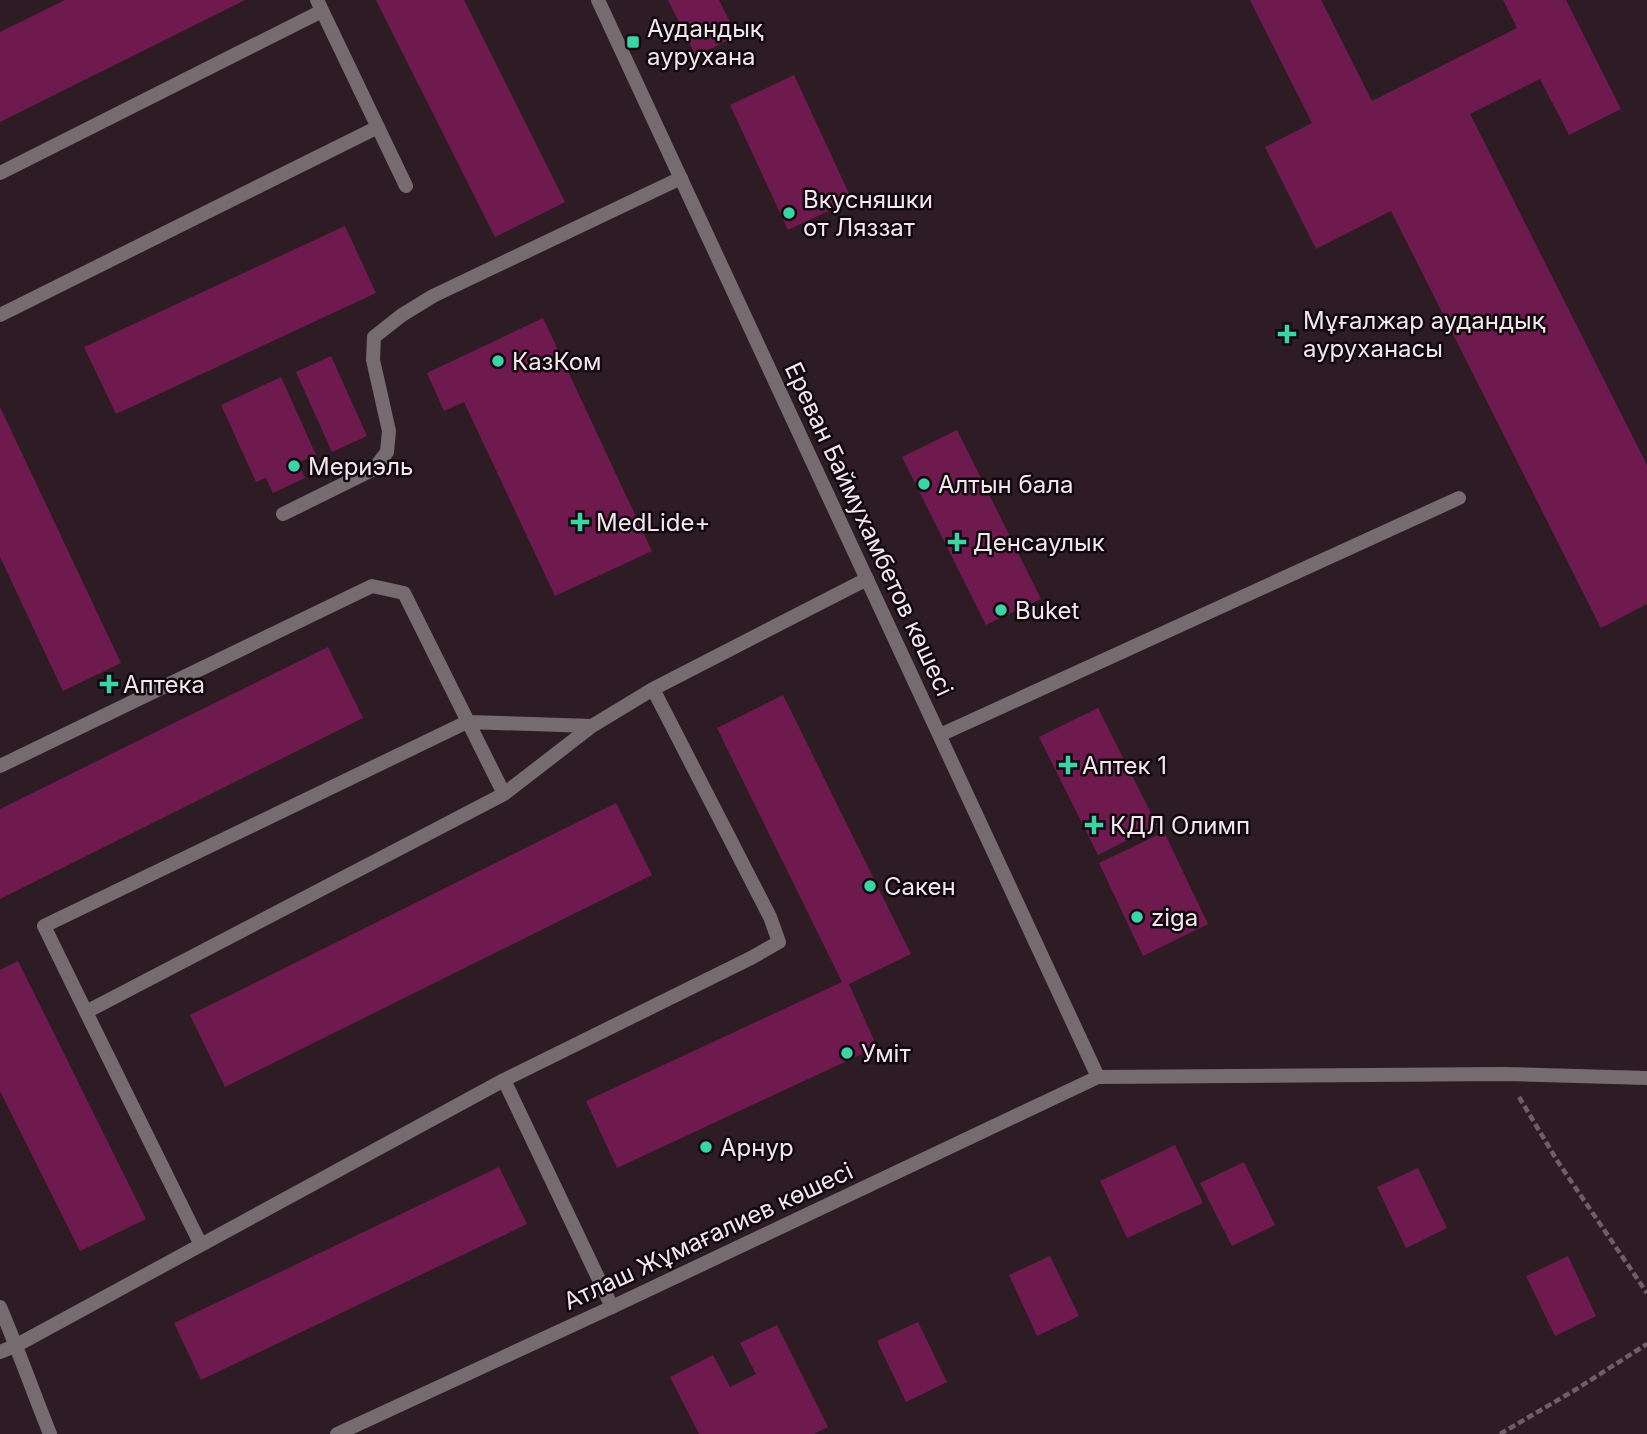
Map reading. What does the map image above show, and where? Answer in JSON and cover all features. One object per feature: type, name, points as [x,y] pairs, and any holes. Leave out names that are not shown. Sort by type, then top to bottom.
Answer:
[{"type":"street","name":"Ереван Баймухамбетов көшесі","points":[[603,2],[681,178],[1098,1077]]},
{"type":"street","points":[[0,173],[320,5],[406,186]]},
{"type":"street","points":[[0,315],[378,127]]},
{"type":"street","points":[[283,514],[374,470],[387,452],[389,430],[373,360],[374,337],[433,296],[681,178]]},
{"type":"street","points":[[940,736],[1459,498]]},
{"type":"street","points":[[86,1012],[504,794],[592,726],[653,689],[867,579]]},
{"type":"street","points":[[0,766],[372,586],[404,593],[504,794]]},
{"type":"street","points":[[0,1352],[504,1080],[779,942],[770,917],[653,689]]},
{"type":"street","points":[[201,1245],[44,926],[467,722],[592,726]]},
{"type":"street","points":[[1098,1077],[1504,1074],[1647,1078]]},
{"type":"street","name":"Атлаш Жұмағалиев көшесі","points":[[337,1434],[1098,1077]]},
{"type":"street","points":[[504,1080],[612,1307]]},
{"type":"street","points":[[0,1307],[50,1434]]},
{"type":"path","points":[[1504,1074],[1558,1161],[1647,1293]]},
{"type":"path","points":[[1500,1434],[1647,1344]]},
{"type":"building","points":[[65,0],[245,0],[0,122],[0,32]]},
{"type":"building","points":[[376,0],[464,0],[565,202],[495,237]]},
{"type":"building","points":[[668,0],[719,0],[737,36],[696,56]]},
{"type":"building","points":[[1250,0],[1321,0],[1372,101],[1517,28],[1503,0],[1566,0],[1621,109],[1569,135],[1540,79],[1470,114],[1647,465],[1647,604],[1601,628],[1391,211],[1316,249],[1265,147],[1312,123]]},
{"type":"building","points":[[794,75],[852,200],[788,230],[730,105]]},
{"type":"building","points":[[345,226],[376,293],[116,414],[84,347]]},
{"type":"building","points":[[543,318],[652,551],[555,596],[464,402],[444,411],[427,373]]},
{"type":"building","points":[[331,356],[367,436],[332,452],[296,372]]},
{"type":"building","points":[[281,377],[316,455],[298,463],[305,478],[273,493],[266,478],[256,482],[221,405]]},
{"type":"building","points":[[0,407],[121,663],[63,691],[0,557]]},
{"type":"building","points":[[957,430],[1041,599],[986,625],[902,457]]},
{"type":"building","points":[[328,647],[363,718],[0,899],[0,809]]},
{"type":"building","points":[[783,695],[911,954],[849,984],[877,1047],[617,1168],[586,1101],[842,982],[717,728]]},
{"type":"building","points":[[1098,708],[1157,825],[1098,855],[1039,737]]},
{"type":"building","points":[[616,803],[652,875],[225,1087],[190,1015]]},
{"type":"building","points":[[1164,832],[1208,924],[1143,956],[1099,863]]},
{"type":"building","points":[[18,961],[146,1219],[80,1251],[0,1091],[0,970]]},
{"type":"building","points":[[1175,1145],[1203,1203],[1127,1238],[1100,1181]]},
{"type":"building","points":[[1244,1162],[1275,1225],[1232,1246],[1200,1183]]},
{"type":"building","points":[[499,1167],[527,1224],[201,1380],[174,1323]]},
{"type":"building","points":[[1418,1168],[1447,1228],[1406,1248],[1377,1187]]},
{"type":"building","points":[[1050,1256],[1079,1316],[1037,1336],[1009,1275]]},
{"type":"building","points":[[1568,1256],[1596,1316],[1555,1336],[1526,1276]]},
{"type":"building","points":[[918,1322],[947,1382],[906,1402],[877,1341]]},
{"type":"building","points":[[777,1325],[828,1427],[814,1434],[699,1434],[670,1377],[713,1355],[730,1387],[756,1374],[740,1343]]},
{"type":"place","name":"Аудандық аурухана","points":[[633,42]]},
{"type":"place","name":"Вкусняшки от Ляззат","points":[[789,213]]},
{"type":"place","name":"Мұғалжар аудандық ауруханасы","points":[[1287,334]]},
{"type":"place","name":"КазКом","points":[[498,361]]},
{"type":"place","name":"Мериэль","points":[[294,466]]},
{"type":"place","name":"Алтын бала","points":[[924,484]]},
{"type":"place","name":"MedLide+","points":[[580,522]]},
{"type":"place","name":"Денсаулык","points":[[957,542]]},
{"type":"place","name":"Buket","points":[[1001,610]]},
{"type":"place","name":"Аптека","points":[[109,684]]},
{"type":"place","name":"Аптек 1","points":[[1068,765]]},
{"type":"place","name":"КДЛ Олимп","points":[[1094,825]]},
{"type":"place","name":"Сакен","points":[[870,886]]},
{"type":"place","name":"ziga","points":[[1137,917]]},
{"type":"place","name":"Умiт","points":[[847,1053]]},
{"type":"place","name":"Арнур","points":[[706,1147]]}]
